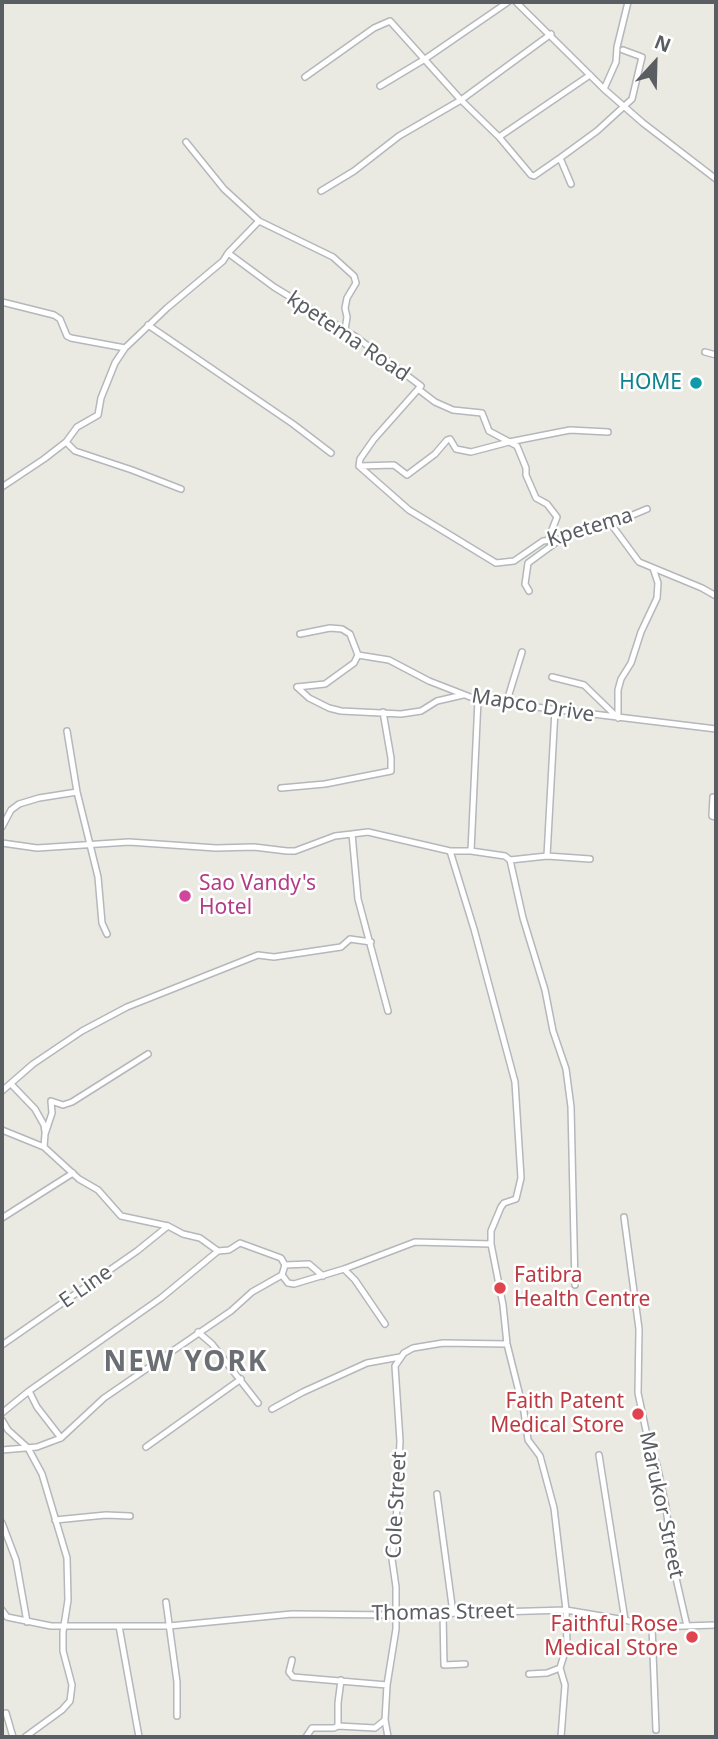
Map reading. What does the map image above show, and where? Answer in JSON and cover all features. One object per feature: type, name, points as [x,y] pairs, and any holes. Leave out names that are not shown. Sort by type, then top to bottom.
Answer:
[{"type":"street","points":[[380,86],[425,59],[508,2]]},
{"type":"street","points":[[516,2],[604,89],[716,179]]},
{"type":"street","points":[[604,89],[616,62],[628,2]]},
{"type":"street","points":[[304,77],[390,21],[534,176],[632,99],[642,59],[640,55],[623,50]]},
{"type":"street","points":[[321,191],[354,171],[411,129],[461,100],[551,34]]},
{"type":"street","points":[[499,137],[590,75]]},
{"type":"street","points":[[186,142],[224,189],[259,220],[333,257],[354,276],[356,283],[347,298],[345,308],[345,330]]},
{"type":"street","points":[[560,158],[571,184]]},
{"type":"street","points":[[2,487],[44,460],[66,442],[77,427],[98,415],[115,363],[125,348],[223,261],[259,220]]},
{"type":"street","name":"kpetema Road","points":[[228,253],[274,287],[345,330],[421,386],[374,439],[360,458],[359,466]]},
{"type":"street","points":[[2,302],[54,315],[71,338],[125,348]]},
{"type":"street","points":[[148,325],[331,453]]},
{"type":"street","points":[[705,352],[716,355]]},
{"type":"street","points":[[418,389],[435,402],[453,410],[482,413],[489,430],[517,446],[536,498],[547,504],[557,517],[548,540]]},
{"type":"street","points":[[359,466],[394,465],[407,475],[450,439],[456,449],[471,453],[509,442],[570,430],[608,432]]},
{"type":"street","points":[[66,442],[75,451],[181,489]]},
{"type":"street","name":"Kpetema","points":[[359,466],[410,510],[496,563],[514,561],[543,541],[561,539],[611,524],[647,509]]},
{"type":"street","points":[[611,524],[639,562],[702,587],[716,596]]},
{"type":"street","points":[[529,591],[525,584],[528,563],[561,539]]},
{"type":"street","points":[[618,719],[618,690],[621,679],[631,663],[641,632],[657,598],[658,583],[653,568]]},
{"type":"street","points":[[300,634],[330,628],[342,629],[350,634],[358,655],[354,663],[325,684],[297,687],[309,698],[329,708],[401,714],[421,712],[437,701],[463,695]]},
{"type":"street","points":[[506,704],[522,652]]},
{"type":"street","name":"Mapco Drive","points":[[358,655],[389,660],[429,681],[478,701],[716,729]]},
{"type":"street","points":[[552,677],[584,685],[618,719]]},
{"type":"street","points":[[471,851],[478,701]]},
{"type":"street","points":[[547,856],[555,710]]},
{"type":"street","points":[[281,788],[325,784],[391,771],[383,712]]},
{"type":"street","points":[[67,731],[77,792],[87,825],[101,894],[102,923],[107,934]]},
{"type":"street","points":[[2,827],[10,810],[19,804],[77,792]]},
{"type":"street","points":[[713,797],[712,816],[716,817]]},
{"type":"street","points":[[2,843],[37,848],[129,842],[295,850],[335,836],[368,832],[450,851],[505,856],[510,860],[523,918],[545,990],[553,1031],[566,1069],[571,1107],[575,1285]]},
{"type":"street","points":[[352,834],[358,899],[388,1011]]},
{"type":"street","points":[[450,851],[515,1082],[521,1178],[516,1199],[504,1203],[501,1207],[491,1231],[491,1244],[503,1305],[507,1343],[528,1440],[540,1456],[554,1508],[566,1610],[567,1646],[560,1668],[565,1685],[561,1737]]},
{"type":"street","points":[[510,860],[547,856],[590,859]]},
{"type":"street","points":[[2,1091],[33,1064],[71,1038],[127,1007],[258,956],[274,957],[341,947],[350,939],[371,942]]},
{"type":"street","points":[[44,1147],[52,1114],[51,1101],[63,1105],[72,1102],[148,1054]]},
{"type":"street","points":[[12,1084],[41,1117],[45,1134]]},
{"type":"street","points":[[2,1130],[44,1147],[72,1173],[98,1191],[121,1216],[168,1226],[183,1234],[200,1238],[218,1251]]},
{"type":"street","points":[[2,1218],[72,1173]]},
{"type":"street","name":"Marukor Street","points":[[624,1217],[639,1329],[638,1393],[666,1507],[674,1565],[687,1626]]},
{"type":"street","name":"E Line","points":[[2,1345],[137,1251],[168,1226]]},
{"type":"street","points":[[2,1413],[161,1298],[218,1251],[229,1250],[240,1242],[281,1258],[285,1265],[282,1275],[253,1292],[231,1311],[96,1404],[61,1438],[28,1448],[2,1450]]},
{"type":"street","points":[[282,1275],[288,1283],[294,1284],[344,1269],[415,1242],[491,1244]]},
{"type":"street","points":[[285,1265],[309,1264],[323,1276]]},
{"type":"street","points":[[344,1269],[355,1280],[384,1324]]},
{"type":"street","points":[[198,1332],[212,1344],[258,1403]]},
{"type":"street","points":[[272,1409],[368,1363],[400,1357],[408,1350],[437,1344],[507,1343]]},
{"type":"street","name":"Cole Street","points":[[387,1737],[387,1685],[396,1629],[396,1587],[392,1559],[400,1441],[395,1366],[400,1357]]},
{"type":"street","points":[[146,1447],[241,1379]]},
{"type":"street","points":[[29,1391],[37,1407],[61,1438]]},
{"type":"street","points":[[2,1420],[8,1430],[28,1448],[42,1474],[67,1558],[68,1600],[63,1651],[72,1685],[70,1701],[25,1737]]},
{"type":"street","points":[[599,1455],[625,1620]]},
{"type":"street","points":[[437,1494],[453,1613]]},
{"type":"street","points":[[55,1520],[106,1515],[130,1516]]},
{"type":"street","points":[[2,1523],[16,1560],[27,1622]]},
{"type":"street","points":[[166,1602],[177,1682],[177,1716]]},
{"type":"street","name":"Thomas Street","points":[[3,1614],[51,1626],[169,1626],[292,1614],[395,1615],[566,1610],[625,1620],[652,1628],[716,1625]]},
{"type":"street","points":[[443,1613],[444,1665],[465,1664]]},
{"type":"street","points":[[119,1626],[139,1737]]},
{"type":"street","points":[[652,1628],[656,1730]]},
{"type":"street","points":[[292,1660],[289,1672],[293,1677],[387,1685]]},
{"type":"street","points":[[529,1674],[547,1673],[560,1668]]},
{"type":"street","points":[[338,1726],[341,1680]]},
{"type":"street","points":[[6,1713],[13,1737]]},
{"type":"street","points":[[306,1737],[312,1728],[375,1728],[385,1720]]},
{"type":"place","name":"HOME","points":[[696,383]]},
{"type":"place","name":"Sao Vandy's Hotel","points":[[185,896]]},
{"type":"place","name":"Fatibra Health Centre","points":[[500,1288]]},
{"type":"place","name":"Faith Patent Medical Store","points":[[638,1414]]},
{"type":"place","name":"Faithful Rose Medical Store","points":[[692,1637]]},
{"type":"district","name":"NEW YORK","points":[[186,1363]]}]
